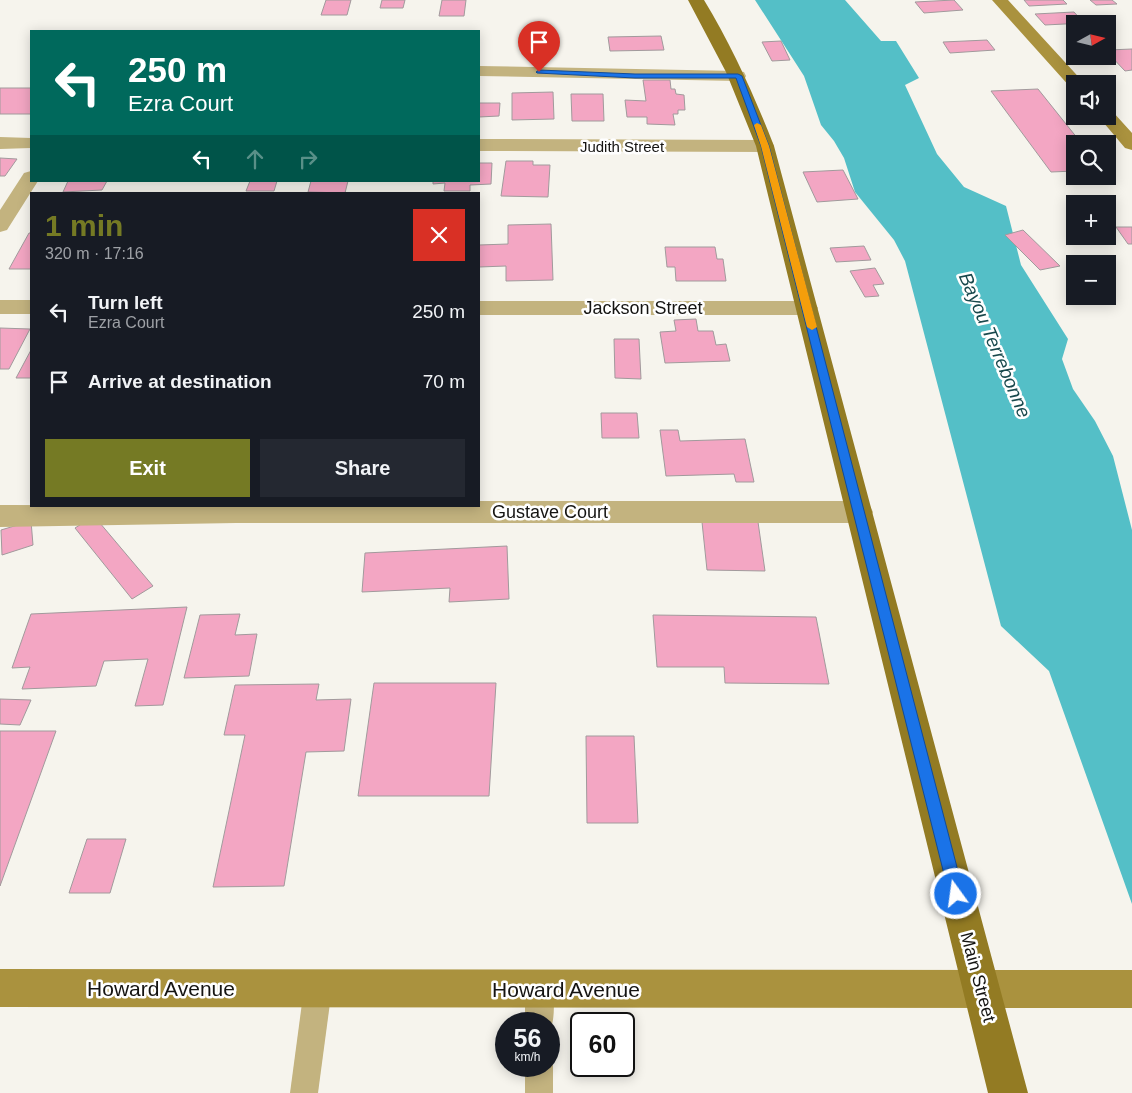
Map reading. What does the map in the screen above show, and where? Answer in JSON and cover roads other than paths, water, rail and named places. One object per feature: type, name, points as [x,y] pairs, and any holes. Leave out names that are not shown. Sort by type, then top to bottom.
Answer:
[{"type":"main road","name":"Main Street","points":[[696,0],[712,25],[738,76],[765,146],[860,512],[980,990],[1008,1093]]},
{"type":"main road","points":[[1000,0],[1069,75]]},
{"type":"main road","points":[[1115,125],[1132,144]]},
{"type":"main road","name":"Howard Avenue","points":[[0,988],[318,988],[539,1006],[980,990],[1132,989]]},
{"type":"street","points":[[480,71],[738,76]]},
{"type":"street","points":[[0,143],[30,143]]},
{"type":"street","name":"Judith Street","points":[[480,145],[765,146]]},
{"type":"street","points":[[0,226],[30,179]]},
{"type":"street","points":[[0,307],[30,307]]},
{"type":"street","name":"Jackson Street","points":[[480,308],[807,308]]},
{"type":"street","name":"Gustave Court","points":[[0,516],[236,512],[860,512]]},
{"type":"lane","points":[[304,1093],[318,988]]},
{"type":"lane","points":[[539,1077],[539,1093]]},
{"type":"water","name":"Bayou Terrebonne","points":[[755,0],[845,0],[881,41],[896,41],[919,78],[905,85],[937,154],[964,187],[1006,206],[1021,265],[1068,339],[1062,359],[1073,389],[1095,421],[1113,456],[1132,530],[1132,904],[1049,671],[1001,626],[905,261],[894,240],[855,192],[844,158],[834,141],[821,125],[804,76]]}]
